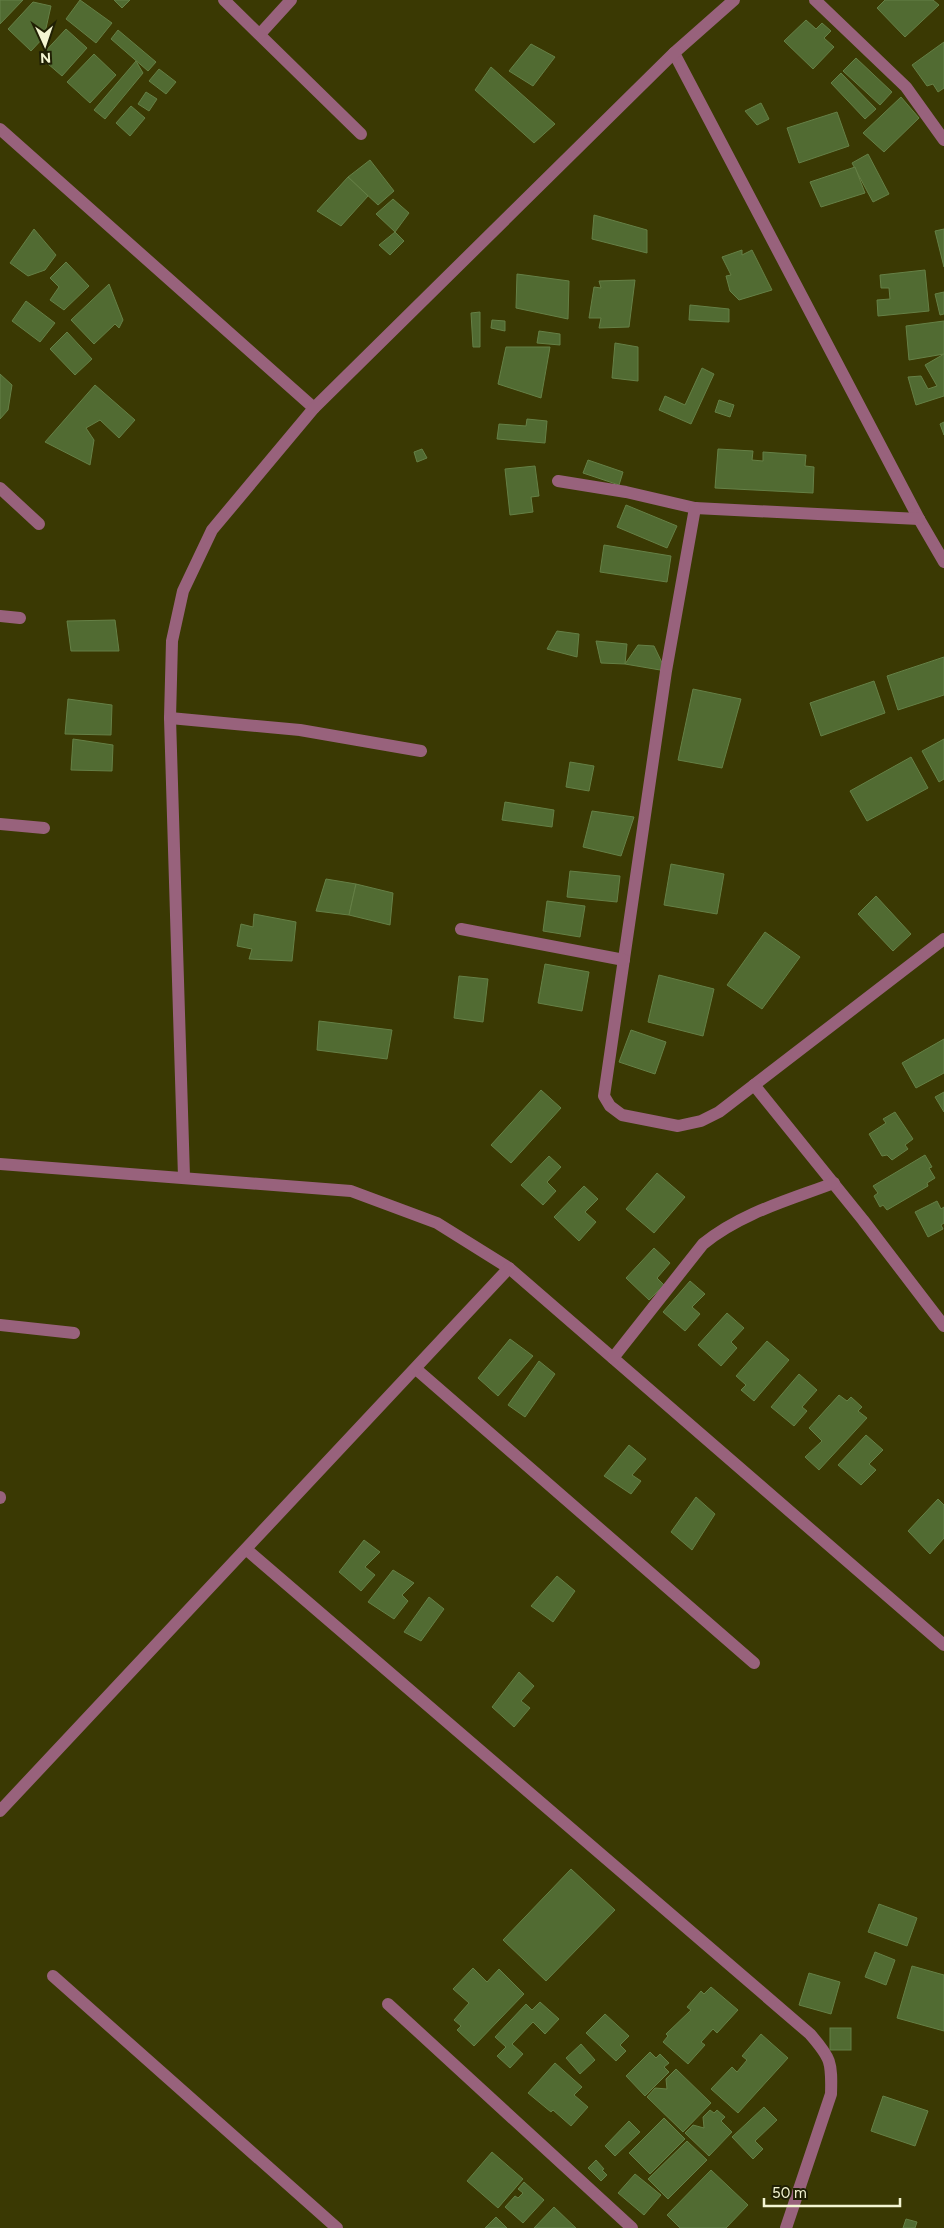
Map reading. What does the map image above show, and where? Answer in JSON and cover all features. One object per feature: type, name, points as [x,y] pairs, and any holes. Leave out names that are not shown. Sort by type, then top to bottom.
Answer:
[{"type":"street","points":[[224,0],[361,134]]},
{"type":"street","points":[[260,34],[291,0]]},
{"type":"street","points":[[184,1177],[170,718],[172,641],[183,591],[212,530],[314,408],[674,53],[734,0]]},
{"type":"street","points":[[814,0],[906,87],[944,140]]},
{"type":"street","points":[[674,53],[944,562]]},
{"type":"street","points":[[0,129],[314,408]]},
{"type":"street","points":[[558,481],[626,492],[695,508],[920,519]]},
{"type":"street","points":[[0,488],[39,524]]},
{"type":"street","points":[[695,508],[666,671],[604,1096],[610,1106],[622,1115],[678,1126],[700,1121],[719,1112],[942,944]]},
{"type":"street","points":[[0,616],[20,618]]},
{"type":"street","points":[[170,718],[300,730],[421,751]]},
{"type":"street","points":[[0,824],[44,828]]},
{"type":"street","points":[[461,929],[624,960]]},
{"type":"street","points":[[754,1085],[834,1183],[944,1326]]},
{"type":"street","points":[[0,1164],[351,1191],[437,1223],[509,1268],[944,1645]]},
{"type":"street","points":[[613,1358],[703,1244],[720,1230],[740,1219],[834,1183]]},
{"type":"street","points":[[0,1811],[247,1550],[509,1268]]},
{"type":"street","points":[[0,1325],[74,1333]]},
{"type":"street","points":[[416,1369],[754,1662]]},
{"type":"street","points":[[247,1550],[810,2034],[827,2054],[832,2071],[830,2094],[786,2228]]},
{"type":"street","points":[[53,1976],[337,2228]]},
{"type":"street","points":[[388,2004],[632,2228]]},
{"type":"building","points":[[0,0],[23,0],[0,24]]},
{"type":"building","points":[[80,0],[112,23],[96,43],[66,19]]},
{"type":"building","points":[[114,0],[130,0],[122,8]]},
{"type":"building","points":[[885,0],[933,0],[939,5],[905,37],[877,8]]},
{"type":"building","points":[[33,2],[51,6],[44,37],[31,51],[8,29]]},
{"type":"building","points":[[806,20],[816,29],[822,23],[831,31],[824,38],[834,47],[813,69],[784,41]]},
{"type":"building","points":[[66,29],[87,48],[62,76],[40,57]]},
{"type":"building","points":[[118,30],[156,62],[148,71],[111,39]]},
{"type":"building","points":[[944,42],[944,88],[938,92],[933,84],[927,86],[912,65]]},
{"type":"building","points":[[531,44],[555,57],[533,86],[509,71]]},
{"type":"building","points":[[94,54],[116,75],[90,103],[67,82]]},
{"type":"building","points":[[856,58],[892,92],[880,105],[843,71]]},
{"type":"building","points":[[136,61],[143,73],[105,119],[94,110]]},
{"type":"building","points":[[491,67],[555,124],[534,143],[475,90]]},
{"type":"building","points":[[159,69],[176,82],[166,94],[149,81]]},
{"type":"building","points":[[841,73],[876,109],[865,119],[831,83]]},
{"type":"building","points":[[146,92],[157,99],[149,111],[138,104]]},
{"type":"building","points":[[901,97],[919,118],[884,152],[863,133]]},
{"type":"building","points":[[761,103],[769,119],[757,125],[745,111]]},
{"type":"building","points":[[131,106],[145,118],[130,136],[116,123]]},
{"type":"building","points":[[837,112],[849,146],[799,163],[787,128]]},
{"type":"building","points":[[868,154],[889,194],[873,202],[852,163]]},
{"type":"building","points":[[370,160],[394,191],[378,205],[348,177]]},
{"type":"building","points":[[855,167],[865,193],[821,207],[810,182]]},
{"type":"building","points":[[348,177],[368,196],[341,226],[317,211]]},
{"type":"building","points":[[393,199],[409,213],[395,232],[376,214]]},
{"type":"building","points":[[594,215],[647,230],[647,253],[592,239]]},
{"type":"building","points":[[34,229],[56,255],[45,270],[28,276],[10,263]]},
{"type":"building","points":[[944,229],[944,267],[935,231]]},
{"type":"building","points":[[395,232],[404,241],[390,255],[379,245]]},
{"type":"building","points":[[742,250],[742,255],[752,250],[772,290],[739,300],[730,291],[726,276],[731,275],[722,257]]},
{"type":"building","points":[[66,262],[89,286],[64,310],[50,300],[59,287],[50,278]]},
{"type":"building","points":[[925,270],[929,311],[878,316],[877,300],[890,299],[889,288],[881,288],[880,275]]},
{"type":"building","points":[[517,274],[569,281],[568,319],[516,308]]},
{"type":"building","points":[[635,280],[629,327],[599,328],[601,318],[589,318],[594,287],[601,288],[599,281]]},
{"type":"building","points":[[109,284],[123,320],[119,328],[115,324],[94,344],[71,320]]},
{"type":"building","points":[[944,292],[944,314],[940,315],[935,294]]},
{"type":"building","points":[[26,301],[55,323],[40,342],[12,321]]},
{"type":"building","points":[[690,305],[729,309],[729,322],[689,320]]},
{"type":"building","points":[[480,312],[480,347],[473,347],[471,313]]},
{"type":"building","points":[[492,320],[505,321],[505,331],[491,328]]},
{"type":"building","points":[[944,321],[944,354],[909,360],[906,326]]},
{"type":"building","points":[[539,331],[560,334],[560,345],[537,343]]},
{"type":"building","points":[[67,332],[92,359],[75,375],[50,349]]},
{"type":"building","points":[[615,343],[638,347],[638,381],[612,378]]},
{"type":"building","points":[[506,347],[550,347],[541,398],[498,384]]},
{"type":"building","points":[[944,354],[944,396],[916,405],[908,377],[921,376],[928,389],[937,386],[925,365]]},
{"type":"building","points":[[702,368],[714,374],[691,424],[659,410],[665,396],[685,405]]},
{"type":"building","points":[[0,374],[12,385],[8,410],[0,419]]},
{"type":"building","points":[[95,385],[135,420],[119,438],[100,420],[86,428],[94,440],[90,465],[45,442]]},
{"type":"building","points":[[719,400],[734,405],[730,417],[715,412]]},
{"type":"building","points":[[527,419],[547,421],[545,443],[497,439],[499,424],[526,426]]},
{"type":"building","points":[[944,422],[944,435],[940,424]]},
{"type":"building","points":[[422,449],[427,458],[417,462],[414,452]]},
{"type":"building","points":[[718,449],[753,451],[752,460],[763,461],[763,452],[806,455],[805,466],[814,467],[813,493],[715,488]]},
{"type":"building","points":[[588,460],[623,472],[619,485],[583,473]]},
{"type":"building","points":[[535,466],[539,496],[531,497],[533,512],[510,515],[505,469]]},
{"type":"building","points":[[626,505],[677,526],[667,548],[617,527]]},
{"type":"building","points":[[604,545],[671,556],[667,582],[600,572]]},
{"type":"building","points":[[115,620],[119,651],[71,651],[67,621]]},
{"type":"building","points":[[557,631],[579,634],[577,657],[547,649]]},
{"type":"building","points":[[596,641],[627,644],[625,664],[601,663]]},
{"type":"building","points":[[638,645],[654,646],[666,671],[625,664]]},
{"type":"building","points":[[944,657],[944,695],[898,710],[887,676]]},
{"type":"building","points":[[874,681],[885,713],[821,736],[810,703]]},
{"type":"building","points":[[693,689],[741,699],[722,768],[678,760]]},
{"type":"building","points":[[68,699],[112,705],[111,735],[65,734]]},
{"type":"building","points":[[73,739],[113,745],[112,771],[71,770]]},
{"type":"building","points":[[944,739],[944,779],[939,782],[922,751]]},
{"type":"building","points":[[911,757],[928,788],[867,821],[850,791]]},
{"type":"building","points":[[570,762],[594,766],[589,791],[566,787]]},
{"type":"building","points":[[505,802],[554,810],[552,827],[502,820]]},
{"type":"building","points":[[592,811],[634,817],[621,856],[583,847]]},
{"type":"building","points":[[671,864],[724,874],[717,914],[664,905]]},
{"type":"building","points":[[570,871],[620,876],[617,902],[567,897]]},
{"type":"building","points":[[326,879],[356,884],[349,915],[316,911]]},
{"type":"building","points":[[356,884],[393,893],[390,925],[349,915]]},
{"type":"building","points":[[876,896],[911,934],[893,951],[858,914]]},
{"type":"building","points":[[547,901],[585,906],[580,937],[543,931]]},
{"type":"building","points":[[254,914],[296,922],[292,961],[249,959],[252,949],[237,946],[241,924],[253,927]]},
{"type":"building","points":[[765,932],[800,957],[762,1009],[727,985]]},
{"type":"building","points":[[545,964],[589,972],[582,1011],[538,1003]]},
{"type":"building","points":[[659,975],[714,989],[703,1036],[648,1022]]},
{"type":"building","points":[[459,976],[488,979],[483,1022],[454,1018]]},
{"type":"building","points":[[319,1021],[392,1030],[387,1059],[317,1050]]},
{"type":"building","points":[[631,1030],[666,1042],[655,1074],[619,1062]]},
{"type":"building","points":[[944,1039],[944,1073],[916,1088],[902,1063]]},
{"type":"building","points":[[541,1090],[561,1108],[511,1163],[491,1145]]},
{"type":"building","points":[[944,1092],[944,1112],[935,1097]]},
{"type":"building","points":[[895,1112],[913,1139],[905,1145],[908,1149],[892,1160],[887,1155],[882,1156],[869,1134],[886,1123],[883,1119]]},
{"type":"building","points":[[925,1155],[932,1167],[929,1168],[935,1178],[927,1183],[928,1186],[887,1210],[883,1205],[880,1207],[874,1196],[878,1193],[873,1186]]},
{"type":"building","points":[[549,1156],[561,1167],[547,1182],[556,1191],[543,1205],[521,1185]]},
{"type":"building","points":[[657,1173],[685,1197],[654,1233],[626,1209]]},
{"type":"building","points":[[584,1186],[598,1199],[585,1212],[596,1222],[579,1241],[554,1217]]},
{"type":"building","points":[[937,1201],[941,1209],[944,1207],[944,1223],[941,1225],[943,1229],[928,1237],[915,1212]]},
{"type":"building","points":[[654,1248],[670,1263],[657,1278],[664,1285],[649,1300],[626,1278]]},
{"type":"building","points":[[690,1281],[705,1294],[692,1307],[700,1314],[685,1331],[663,1312]]},
{"type":"building","points":[[727,1313],[744,1328],[731,1342],[737,1348],[721,1366],[698,1345]]},
{"type":"building","points":[[510,1339],[533,1356],[498,1396],[478,1378]]},
{"type":"building","points":[[767,1341],[789,1360],[754,1401],[741,1390],[746,1385],[736,1376]]},
{"type":"building","points":[[539,1361],[555,1374],[525,1417],[508,1405]]},
{"type":"building","points":[[799,1374],[817,1390],[802,1407],[807,1411],[794,1426],[771,1407]]},
{"type":"building","points":[[839,1395],[847,1401],[851,1397],[862,1407],[858,1411],[867,1418],[819,1470],[805,1457],[822,1441],[809,1428]]},
{"type":"building","points":[[866,1435],[883,1450],[869,1464],[876,1470],[861,1485],[838,1465]]},
{"type":"building","points":[[629,1445],[646,1459],[632,1475],[641,1481],[631,1494],[604,1476]]},
{"type":"building","points":[[696,1497],[715,1514],[692,1550],[671,1532]]},
{"type":"building","points":[[938,1499],[944,1505],[944,1538],[930,1554],[908,1531]]},
{"type":"building","points":[[364,1540],[380,1552],[365,1567],[375,1575],[361,1591],[339,1572]]},
{"type":"building","points":[[393,1570],[414,1583],[402,1595],[408,1601],[394,1619],[368,1602]]},
{"type":"building","points":[[557,1576],[575,1591],[553,1622],[531,1606]]},
{"type":"building","points":[[429,1597],[444,1609],[421,1641],[404,1632]]},
{"type":"building","points":[[519,1672],[534,1686],[521,1701],[530,1708],[514,1727],[492,1707]]},
{"type":"building","points":[[571,1869],[615,1910],[546,1981],[503,1940]]},
{"type":"building","points":[[879,1904],[917,1918],[907,1946],[868,1932]]},
{"type":"building","points":[[875,1952],[895,1960],[886,1985],[865,1977]]},
{"type":"building","points":[[912,1966],[944,1975],[944,2031],[897,2018]]},
{"type":"building","points":[[473,1968],[487,1982],[499,1969],[524,1994],[474,2046],[457,2030],[461,2026],[454,2020],[469,2003],[453,1989]]},
{"type":"building","points":[[809,1973],[840,1982],[831,2014],[799,2005]]},
{"type":"building","points":[[711,1987],[738,2010],[717,2033],[713,2029],[701,2042],[705,2045],[688,2064],[663,2042],[668,2036],[666,2034],[691,2010],[687,2007],[701,1991],[704,1994]]},
{"type":"building","points":[[540,2002],[559,2019],[545,2034],[533,2022],[512,2044],[523,2054],[510,2068],[497,2056],[506,2047],[495,2037],[526,2004],[532,2010]]},
{"type":"building","points":[[605,2014],[629,2036],[620,2045],[626,2051],[616,2061],[586,2033]]},
{"type":"building","points":[[830,2028],[851,2028],[851,2050],[830,2050]]},
{"type":"building","points":[[761,2034],[788,2058],[738,2113],[711,2089],[732,2067],[737,2072],[747,2060],[742,2056]]},
{"type":"building","points":[[581,2044],[595,2060],[580,2074],[566,2058]]},
{"type":"building","points":[[650,2052],[656,2058],[660,2054],[669,2063],[664,2067],[669,2072],[645,2096],[626,2076]]},
{"type":"building","points":[[555,2063],[582,2087],[574,2095],[588,2107],[571,2126],[553,2110],[551,2112],[528,2093]]},
{"type":"building","points":[[676,2069],[711,2103],[683,2132],[647,2097],[655,2088],[667,2089],[666,2079]]},
{"type":"building","points":[[883,2096],[928,2111],[915,2146],[871,2131]]},
{"type":"building","points":[[764,2107],[777,2120],[755,2141],[763,2149],[753,2159],[732,2137]]},
{"type":"building","points":[[710,2110],[714,2113],[717,2110],[725,2117],[721,2121],[732,2132],[709,2156],[685,2133],[693,2125],[704,2128],[703,2117]]},
{"type":"building","points":[[664,2118],[685,2139],[650,2174],[629,2153]]},
{"type":"building","points":[[629,2121],[640,2132],[615,2156],[605,2146]]},
{"type":"building","points":[[687,2141],[707,2160],[668,2199],[648,2179]]},
{"type":"building","points":[[492,2152],[523,2179],[498,2208],[467,2181]]},
{"type":"building","points":[[596,2160],[607,2175],[601,2181],[588,2168]]},
{"type":"building","points":[[711,2170],[748,2205],[726,2228],[680,2228],[667,2215]]},
{"type":"building","points":[[635,2174],[661,2195],[644,2215],[618,2193]]},
{"type":"building","points":[[524,2182],[544,2200],[523,2223],[505,2207],[515,2196],[518,2198],[523,2193],[518,2189]]},
{"type":"building","points":[[554,2207],[576,2228],[534,2228]]},
{"type":"building","points":[[496,2217],[507,2228],[485,2228]]},
{"type":"building","points":[[906,2219],[917,2222],[915,2228],[903,2228]]}]
